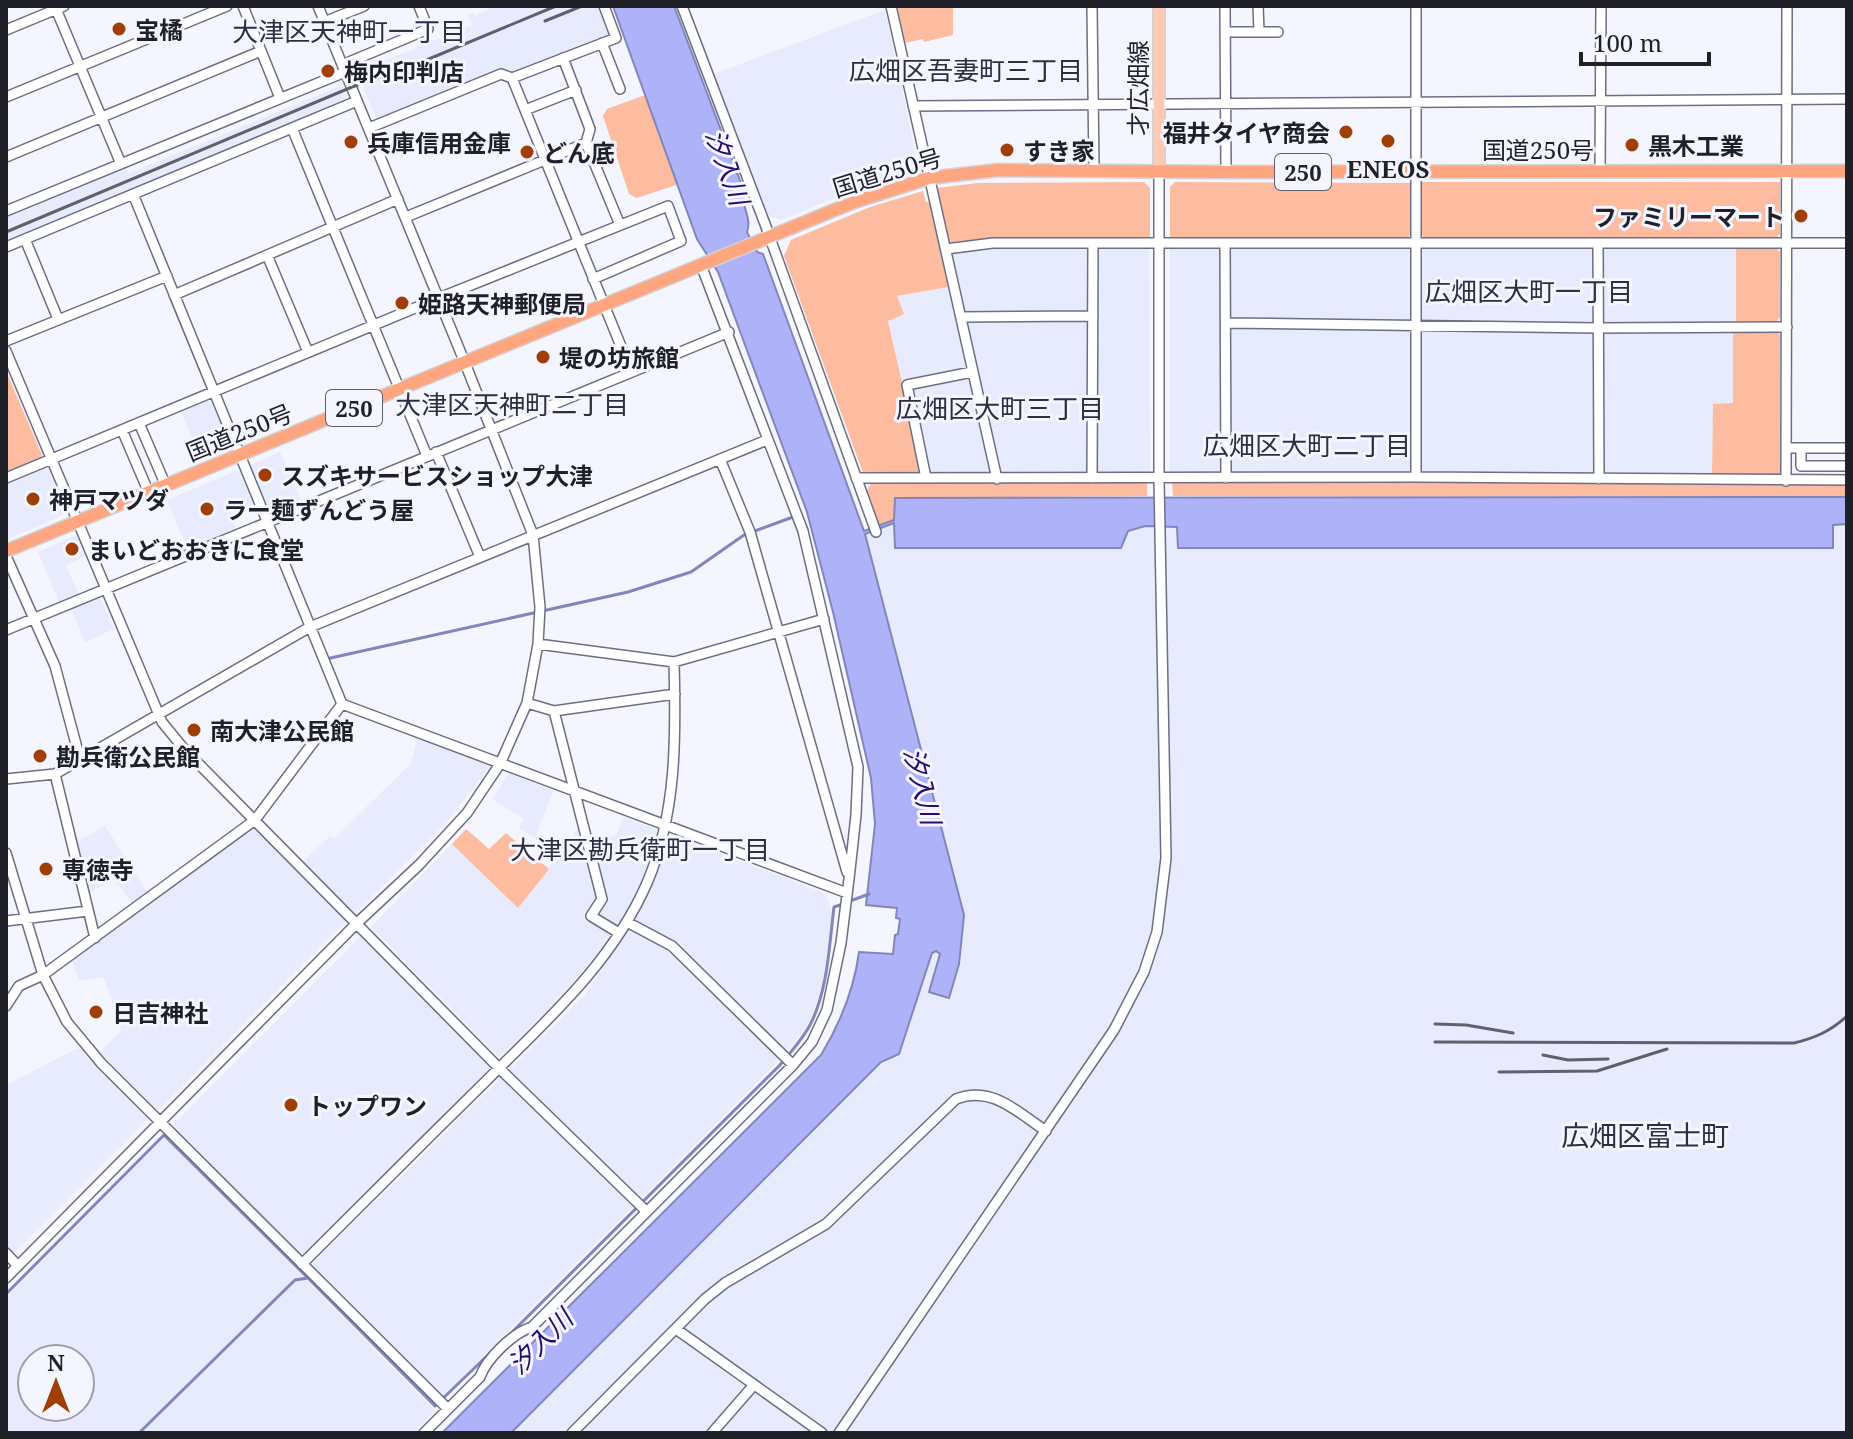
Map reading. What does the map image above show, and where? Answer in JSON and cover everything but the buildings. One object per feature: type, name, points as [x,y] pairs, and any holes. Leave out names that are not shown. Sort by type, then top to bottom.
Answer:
[{"type":"highway","name":"国道250号","points":[[6,554],[854,202],[929,178],[998,170],[1847,171]]},
{"type":"main road","name":"才広畑線","points":[[1159,6],[1159,171]]},
{"type":"street","points":[[6,97],[227,6]]},
{"type":"street","points":[[243,6],[280,98]]},
{"type":"street","points":[[6,1278],[356,924],[419,865],[467,813],[500,764],[527,703],[538,644],[540,607],[533,535],[318,6]]},
{"type":"street","points":[[324,22],[364,6]]},
{"type":"street","points":[[6,211],[280,98],[428,29],[419,6]]},
{"type":"street","points":[[369,128],[501,74],[512,78],[616,38],[604,6]]},
{"type":"street","points":[[682,6],[875,529]]},
{"type":"street","points":[[891,6],[997,479]]},
{"type":"street","points":[[1092,6],[1094,171]]},
{"type":"street","points":[[1225,6],[1226,172]]},
{"type":"street","points":[[1258,6],[1259,31]]},
{"type":"street","points":[[1416,6],[1416,477]]},
{"type":"street","points":[[1600,171],[1601,6]]},
{"type":"street","points":[[1786,481],[1787,6]]},
{"type":"street","points":[[6,30],[60,8],[80,67],[121,164]]},
{"type":"street","points":[[1225,32],[1278,32]]},
{"type":"street","points":[[602,43],[620,89]]},
{"type":"street","points":[[6,157],[261,51]]},
{"type":"street","points":[[563,58],[590,129],[586,143],[620,225]]},
{"type":"street","points":[[512,78],[631,371]]},
{"type":"street","points":[[525,110],[576,90]]},
{"type":"street","points":[[913,106],[1847,99]]},
{"type":"street","points":[[6,247],[357,101]]},
{"type":"street","points":[[292,128],[400,389],[480,557]]},
{"type":"street","points":[[406,217],[586,143]]},
{"type":"street","points":[[839,1433],[1114,1030],[1144,972],[1157,932],[1166,858],[1159,493],[1159,171]]},
{"type":"street","points":[[133,194],[342,704],[847,893]]},
{"type":"street","points":[[174,295],[398,199]]},
{"type":"street","points":[[6,478],[668,206],[681,241],[593,279]]},
{"type":"street","points":[[25,239],[58,319]]},
{"type":"street","points":[[946,249],[993,243],[1847,243]]},
{"type":"street","points":[[1092,478],[1093,243]]},
{"type":"street","points":[[1225,243],[1226,478]]},
{"type":"street","points":[[1598,243],[1599,479]]},
{"type":"street","points":[[267,255],[308,352]]},
{"type":"street","points":[[424,1433],[521,1330],[532,1327],[793,1065],[812,1042],[827,1010],[841,943],[856,815],[858,767],[803,531],[701,265]]},
{"type":"street","points":[[6,341],[167,276]]},
{"type":"street","points":[[961,317],[1093,316]]},
{"type":"street","points":[[1226,323],[1787,327]]},
{"type":"street","points":[[6,630],[729,332]]},
{"type":"street","points":[[7,358],[157,713],[184,749],[499,1068],[646,1211]]},
{"type":"street","points":[[926,478],[907,385],[972,372]]},
{"type":"street","points":[[139,423],[166,486]]},
{"type":"street","points":[[122,430],[149,493]]},
{"type":"street","points":[[6,779],[55,774],[310,627],[767,440]]},
{"type":"street","points":[[1786,448],[1847,448]]},
{"type":"street","points":[[1801,448],[1801,466],[1847,466]]},
{"type":"street","points":[[720,459],[750,532],[849,879]]},
{"type":"street","points":[[856,478],[1847,480]]},
{"type":"street","points":[[6,554],[55,666],[80,759]]},
{"type":"street","points":[[538,644],[674,662],[824,619]]},
{"type":"street","points":[[302,1264],[575,993],[627,922],[647,882],[665,827],[676,749],[674,662]]},
{"type":"street","points":[[527,703],[554,711],[675,694]]},
{"type":"street","points":[[6,1006],[19,986],[43,975],[255,820],[342,704]]},
{"type":"street","points":[[554,711],[602,899],[591,916],[619,933]]},
{"type":"street","points":[[55,774],[95,938]]},
{"type":"street","points":[[6,853],[43,975],[67,1022],[92,1053],[448,1409]]},
{"type":"street","points":[[6,921],[88,911]]},
{"type":"street","points":[[627,922],[672,946],[793,1065]]},
{"type":"street","points":[[572,1433],[725,1283],[826,1224],[956,1099],[968,1094],[994,1097],[1046,1131]]},
{"type":"street","points":[[6,1253],[18,1266]]},
{"type":"street","points":[[676,1329],[822,1433]]},
{"type":"street","points":[[712,1433],[753,1386]]},
{"type":"shaded area","points":[[496,6],[601,6],[610,35],[521,70],[494,73],[377,120],[357,72],[472,25],[468,15],[473,13],[474,16]]},
{"type":"shaded area","points":[[897,6],[953,6],[953,35],[905,43]]},
{"type":"shaded area","points":[[885,10],[919,169],[874,182],[781,220],[765,215],[711,75]]},
{"type":"shaded area","points":[[340,86],[347,103],[6,244],[6,216],[126,166],[129,173]]},
{"type":"shaded area","points":[[645,95],[679,184],[637,198],[629,194],[603,116],[607,109]]},
{"type":"shaded area","points":[[1144,182],[1150,188],[1150,238],[1000,238],[952,242],[948,240],[937,188],[978,183]]},
{"type":"shaded area","points":[[1175,182],[1411,183],[1411,234],[1407,238],[1170,238],[1170,187]]},
{"type":"shaded area","points":[[1421,182],[1780,182],[1780,234],[1776,238],[1425,238],[1421,234]]},
{"type":"shaded area","points":[[923,191],[926,202],[930,202],[948,287],[897,296],[904,314],[888,321],[923,475],[863,473],[784,256],[791,240],[870,207]]},
{"type":"shaded area","points":[[995,248],[1149,248],[1150,475],[1000,474],[952,258],[954,253]]},
{"type":"shaded area","points":[[1170,248],[1736,249],[1733,404],[1713,404],[1712,475],[1170,474]]},
{"type":"shaded area","points":[[1736,249],[1777,249],[1780,252],[1780,317],[1777,321],[1736,321]]},
{"type":"shaded area","points":[[948,287],[990,469],[987,475],[923,475],[888,320],[904,314],[896,296]]},
{"type":"shaded area","points":[[1733,331],[1777,331],[1780,335],[1780,475],[1712,475],[1713,404],[1733,403]]},
{"type":"shaded area","points":[[6,371],[42,455],[40,459],[6,473]]},
{"type":"shaded area","points":[[211,402],[230,446],[201,459],[181,412]]},
{"type":"shaded area","points":[[280,452],[302,503],[274,515],[269,513],[249,466]]},
{"type":"shaded area","name":"神戸マツダ","points":[[47,467],[67,513],[6,540],[6,484]]},
{"type":"shaded area","points":[[239,470],[254,506],[231,516],[237,530],[188,550],[167,500]]},
{"type":"shaded area","points":[[872,482],[1147,483],[1147,496],[895,498],[894,520],[878,525],[866,492]]},
{"type":"shaded area","points":[[1172,482],[1847,482],[1847,497],[1173,496]]},
{"type":"shaded area","points":[[895,523],[895,548],[1120,548],[1128,531],[1145,526],[1178,526],[1179,548],[1832,548],[1833,524],[1847,524],[1847,1433],[512,1433],[881,1062],[899,1054],[932,953],[936,951],[940,954],[963,914],[865,534]]},
{"type":"shaded area","points":[[77,535],[85,556],[66,565],[79,596],[60,604],[38,552]]},
{"type":"shaded area","points":[[98,598],[114,629],[85,642],[71,609]]},
{"type":"shaded area","points":[[418,738],[490,766],[447,822],[355,914],[303,861],[330,836],[334,839],[410,764]]},
{"type":"shaded area","points":[[509,773],[553,791],[535,838],[519,828],[524,819],[492,799]]},
{"type":"shaded area","points":[[624,817],[653,828],[657,833],[645,872],[634,894],[616,928],[587,966],[543,1015],[499,1057],[371,927],[452,844],[518,907],[580,826],[585,843],[616,836]]},
{"type":"shaded area","points":[[105,826],[149,894],[134,905],[114,879],[87,895],[75,843]]},
{"type":"shaded area","points":[[466,829],[489,849],[506,833],[549,869],[518,908],[452,844]]},
{"type":"shaded area","points":[[252,830],[258,831],[347,920],[158,1110],[100,1053],[121,1030],[104,977],[79,981],[72,960]]},
{"type":"shaded area","points":[[679,838],[822,892],[829,902],[832,916],[822,985],[809,1023],[786,1053],[443,1396],[314,1266],[314,1262],[584,996],[639,915],[667,841]]},
{"type":"shaded area","points":[[362,935],[491,1063],[490,1068],[305,1253],[299,1253],[173,1125]]},
{"type":"shaded area","points":[[78,1048],[148,1119],[13,1254],[6,1247],[6,1085]]},
{"type":"shaded area","points":[[165,1137],[435,1411],[413,1433],[6,1433],[6,1298]]},
{"type":"water","name":"汐入川","points":[[613,6],[674,6],[744,191],[747,232],[757,252],[763,254],[864,531],[894,520],[895,498],[1847,497],[1847,524],[1833,525],[1833,548],[1178,548],[1177,527],[1145,526],[1128,531],[1121,548],[895,548],[894,523],[865,534],[964,915],[959,964],[949,998],[929,992],[940,954],[936,951],[932,953],[899,1054],[881,1062],[511,1433],[442,1433],[821,1055],[846,1005],[859,952],[893,954],[900,919],[896,918],[897,908],[866,905],[875,824],[871,778],[807,512],[718,272],[697,239]]},
{"type":"waterway","points":[[171,299],[202,374]]},
{"type":"waterway","points":[[326,659],[628,592],[691,572],[744,535],[793,517]]},
{"type":"waterway","points":[[850,901],[869,894]]},
{"type":"waterway","name":"汐入川","points":[[505,1339],[796,1046],[807,1031],[821,997],[834,907],[843,904]]},
{"type":"waterway","points":[[6,1294],[164,1135],[308,1278]]},
{"type":"waterway","name":"汐入川","points":[[139,1433],[295,1280],[308,1278],[435,1406],[491,1352]]},
{"type":"railway","points":[[6,232],[352,87],[412,66],[556,6]]},
{"type":"railway","points":[[545,21],[582,6]]},
{"type":"railway","points":[[1435,1042],[1794,1043],[1822,1033],[1847,1016]]},
{"type":"railway","points":[[1435,1024],[1466,1025],[1513,1033]]},
{"type":"railway","points":[[1499,1072],[1597,1071],[1667,1049]]},
{"type":"railway","points":[[1543,1055],[1568,1060],[1608,1059]]},
{"type":"place","name":"宝橘","points":[[119,29]]},
{"type":"place","name":"梅内印判店","points":[[328,71]]},
{"type":"place","name":"福井タイヤ商会","points":[[1346,132]]},
{"type":"place","name":"ENEOS","points":[[1388,141]]},
{"type":"place","name":"兵庫信用金庫","points":[[351,142]]},
{"type":"place","name":"黒木工業","points":[[1632,145]]},
{"type":"place","name":"すき家","points":[[1007,150]]},
{"type":"place","name":"どん底","points":[[527,152]]},
{"type":"place","name":"ファミリーマート","points":[[1801,216]]},
{"type":"place","name":"姫路天神郵便局","points":[[402,303]]},
{"type":"place","name":"堤の坊旅館","points":[[543,357]]},
{"type":"place","name":"スズキサービスショップ大津","points":[[265,475]]},
{"type":"place","name":"神戸マツダ","points":[[33,499]]},
{"type":"place","name":"ラー麺ずんどう屋","points":[[207,509]]},
{"type":"place","name":"まいどおおきに食堂","points":[[72,549]]},
{"type":"place","name":"南大津公民館","points":[[194,730]]},
{"type":"place","name":"勘兵衛公民館","points":[[40,756]]},
{"type":"place","name":"専徳寺","points":[[46,869]]},
{"type":"place","name":"日吉神社","points":[[96,1012]]},
{"type":"place","name":"トップワン","points":[[291,1105]]},
{"type":"district","name":"大津区天神町一丁目","points":[[349,31]]},
{"type":"district","name":"広畑区吾妻町三丁目","points":[[966,70]]},
{"type":"district","name":"広畑区大町一丁目","points":[[1529,291]]},
{"type":"district","name":"大津区天神町二丁目","points":[[512,404]]},
{"type":"district","name":"広畑区大町三丁目","points":[[1000,408]]},
{"type":"district","name":"広畑区大町二丁目","points":[[1307,445]]},
{"type":"district","name":"大津区勘兵衛町一丁目","points":[[640,849]]},
{"type":"district","name":"広畑区富士町","points":[[1645,1135]]}]
